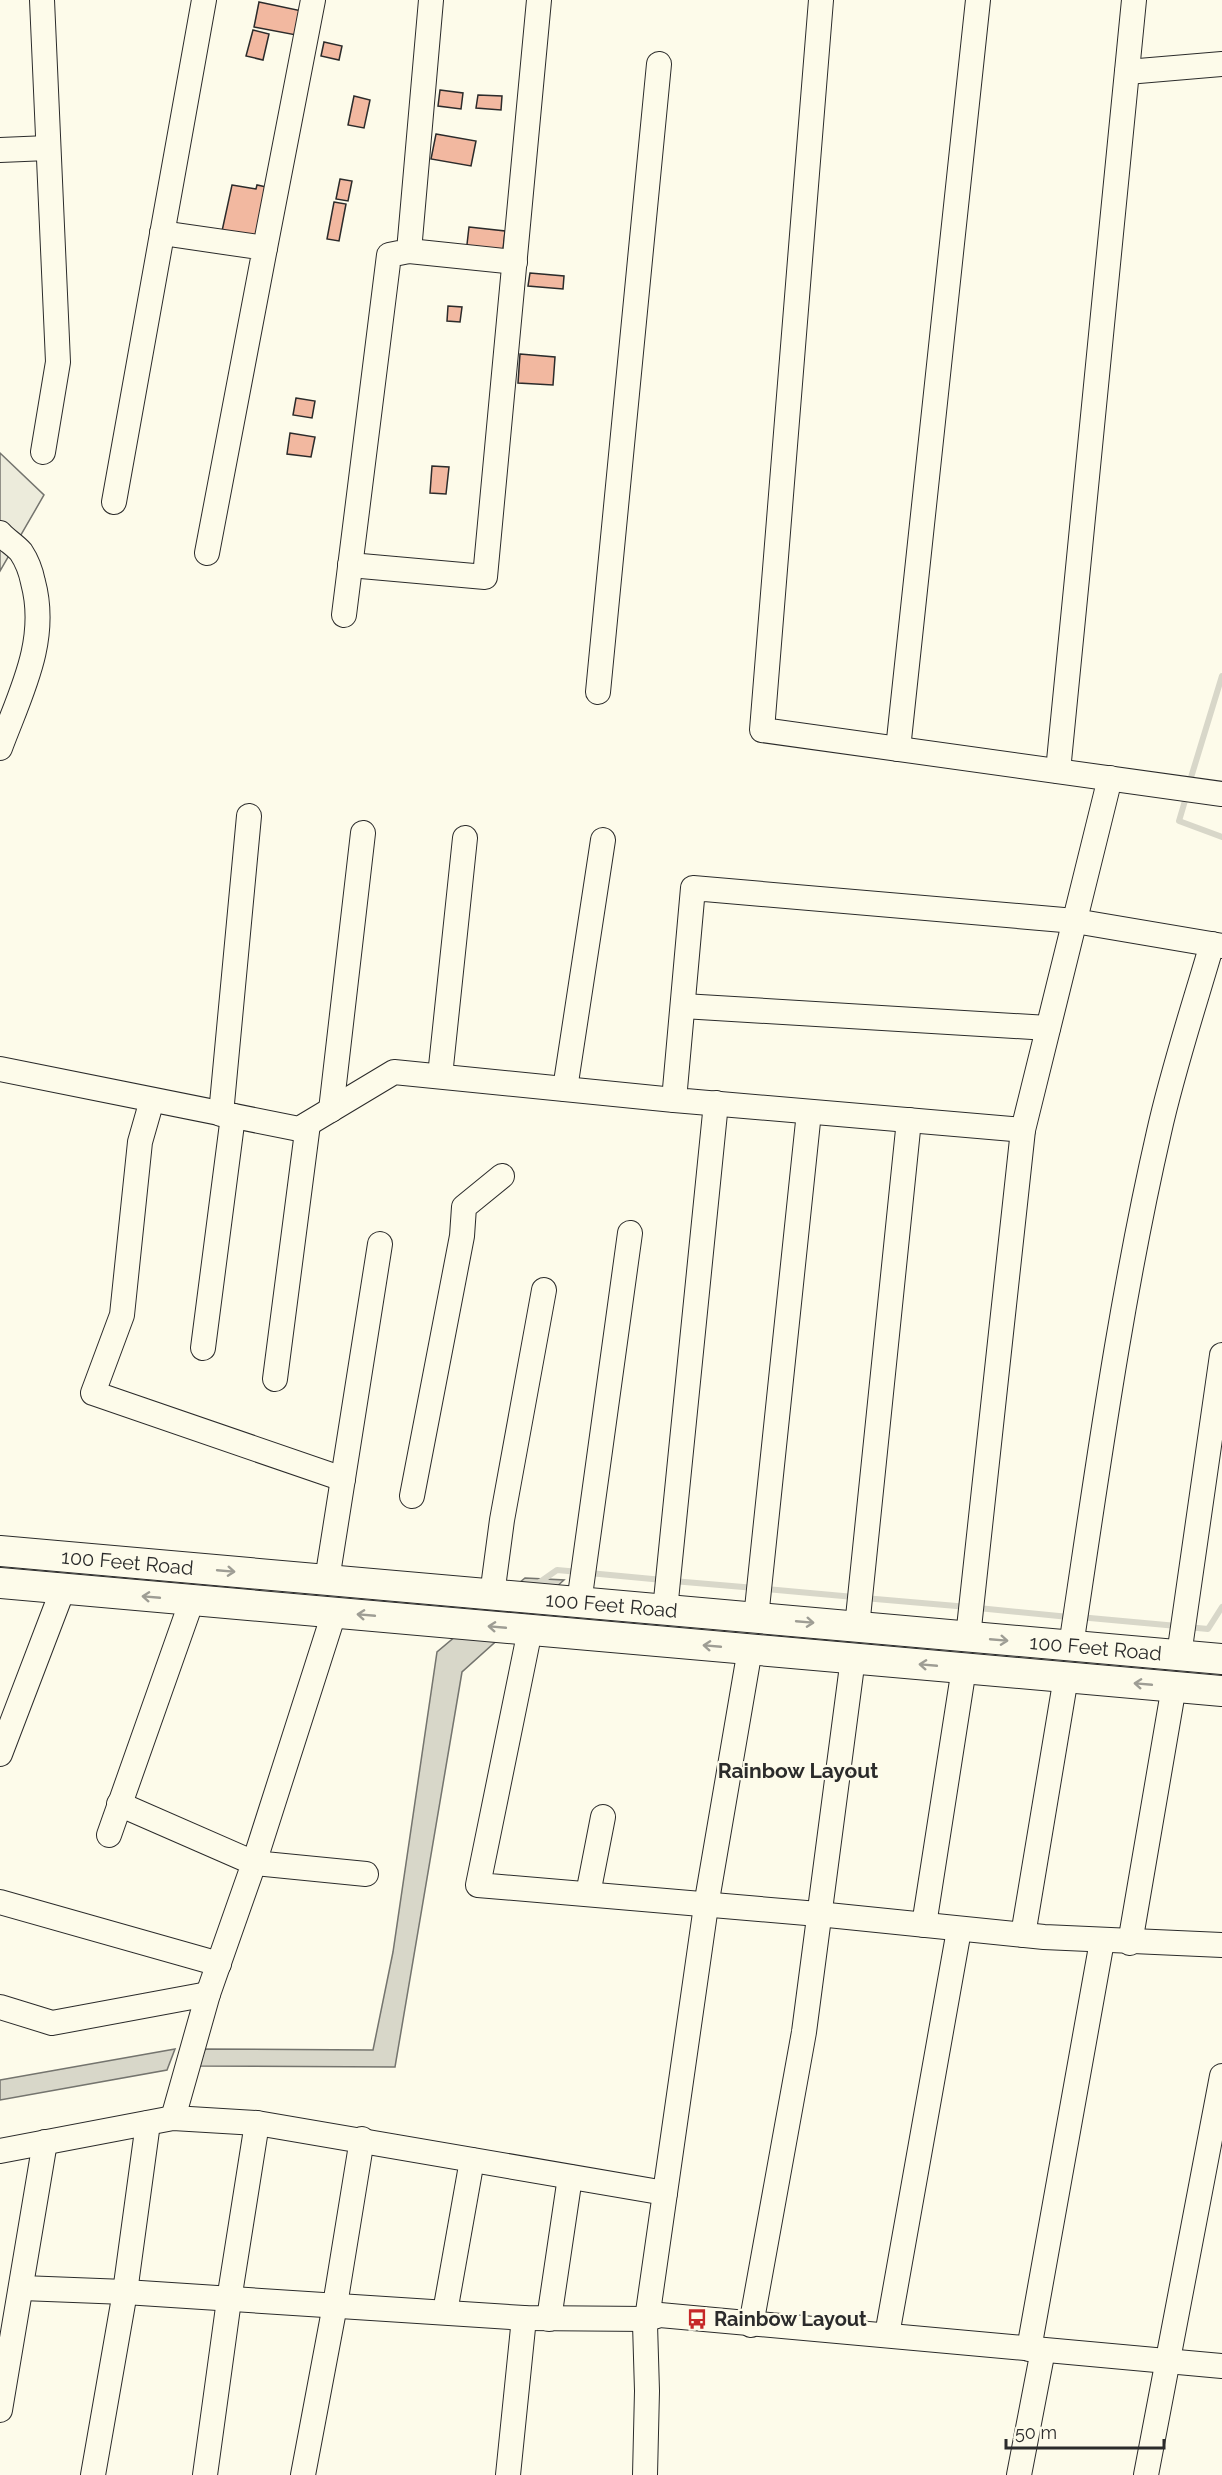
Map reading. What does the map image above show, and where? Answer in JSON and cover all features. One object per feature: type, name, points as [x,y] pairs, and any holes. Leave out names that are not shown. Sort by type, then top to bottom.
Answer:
[{"type":"main road","name":"100 Feet Road","points":[[0,1551],[1222,1659]]},
{"type":"main road","name":"100 Feet Road","points":[[0,1583],[1222,1690]]},
{"type":"street","points":[[42,0],[58,362],[43,452]]},
{"type":"street","points":[[114,502],[204,0]]},
{"type":"street","points":[[207,553],[314,0]]},
{"type":"street","points":[[409,251],[431,0]]},
{"type":"street","points":[[350,565],[485,577],[539,0]]},
{"type":"street","points":[[821,0],[762,730],[1222,794]]},
{"type":"street","points":[[898,749],[978,0]]},
{"type":"street","points":[[1059,771],[1134,0]]},
{"type":"street","points":[[598,692],[659,64]]},
{"type":"street","points":[[1127,72],[1222,64]]},
{"type":"street","points":[[0,150],[48,148]]},
{"type":"street","points":[[162,233],[265,248]]},
{"type":"street","points":[[344,615],[389,255],[409,251],[515,262]]},
{"type":"street","points":[[0,748],[33,659],[38,636],[38,600],[30,568],[20,552],[1,536]]},
{"type":"street","points":[[968,1637],[1023,1130],[1110,778]]},
{"type":"street","points":[[203,1348],[227,1115],[249,816]]},
{"type":"street","points":[[331,1110],[363,833]]},
{"type":"street","points":[[440,1076],[465,838]]},
{"type":"street","points":[[565,1089],[603,840]]},
{"type":"street","points":[[674,1100],[693,888],[1075,921],[1217,945],[1159,1130],[1108,1397],[1071,1646]]},
{"type":"street","points":[[683,1006],[1048,1028]]},
{"type":"street","points":[[0,1069],[299,1129],[394,1072],[674,1100],[1023,1130]]},
{"type":"street","points":[[152,1100],[140,1142],[122,1315],[93,1393],[343,1479]]},
{"type":"street","points":[[665,1610],[716,1103]]},
{"type":"street","points":[[756,1618],[809,1112]]},
{"type":"street","points":[[857,1627],[909,1120]]},
{"type":"street","points":[[275,1379],[308,1124]]},
{"type":"street","points":[[412,1496],[462,1236],[464,1208],[502,1176]]},
{"type":"street","points":[[579,1603],[630,1233]]},
{"type":"street","points":[[327,1580],[380,1244]]},
{"type":"street","points":[[492,1595],[502,1520],[544,1290]]},
{"type":"street","points":[[1179,1655],[1222,1355]]},
{"type":"street","points":[[0,1754],[63,1589]]},
{"type":"street","points":[[109,1835],[192,1600]]},
{"type":"street","points":[[173,2118],[208,1995],[254,1863],[334,1613]]},
{"type":"street","points":[[530,1630],[478,1885],[818,1914],[1023,1935],[1222,1946]]},
{"type":"street","points":[[645,2475],[647,2391],[644,2330],[706,1906],[750,1649]]},
{"type":"street","points":[[751,2325],[804,2032],[853,1658]]},
{"type":"street","points":[[924,1925],[964,1668]]},
{"type":"street","points":[[1023,1935],[1066,1677]]},
{"type":"street","points":[[1130,1942],[1174,1686]]},
{"type":"street","points":[[119,1804],[254,1863],[366,1874]]},
{"type":"street","points":[[588,1894],[603,1817]]},
{"type":"street","points":[[0,1902],[219,1964]]},
{"type":"street","points":[[887,2335],[959,1929]]},
{"type":"street","points":[[1019,2475],[1036,2349],[1102,1941]]},
{"type":"street","points":[[0,2007],[52,2023],[208,1995]]},
{"type":"street","points":[[1146,2475],[1222,2076]]},
{"type":"street","points":[[0,2151],[173,2118],[257,2122],[665,2193]]},
{"type":"street","points":[[205,2475],[257,2122]]},
{"type":"street","points":[[93,2475],[125,2292],[148,2123]]},
{"type":"street","points":[[303,2475],[335,2305],[362,2139]]},
{"type":"street","points":[[0,2410],[45,2142]]},
{"type":"street","points":[[444,2312],[472,2160]]},
{"type":"street","points":[[549,2319],[570,2177]]},
{"type":"street","points":[[22,2288],[125,2292],[524,2318],[647,2319],[660,2315],[1168,2363],[1222,2366]]},
{"type":"street","points":[[508,2475],[524,2318]]},
{"type":"shaded area","points":[[0,453],[44,495],[0,571]]},
{"type":"shaded area","points":[[525,1578],[564,1580],[462,1672],[395,2067],[199,2066],[205,2049],[373,2050],[393,1952],[437,1652]]},
{"type":"shaded area","points":[[175,2049],[167,2070],[0,2100],[0,2080]]},
{"type":"building","points":[[259,2],[302,11],[296,35],[254,27]]},
{"type":"building","points":[[253,30],[269,34],[263,60],[246,56]]},
{"type":"building","points":[[324,42],[342,46],[339,60],[321,56]]},
{"type":"building","points":[[440,90],[463,93],[461,109],[438,106]]},
{"type":"building","points":[[478,95],[502,96],[501,110],[476,108]]},
{"type":"building","points":[[354,96],[370,100],[364,128],[348,125]]},
{"type":"building","points":[[436,134],[476,141],[471,166],[431,159]]},
{"type":"building","points":[[340,179],[352,181],[348,201],[336,199]]},
{"type":"building","points":[[232,185],[256,189],[257,185],[271,188],[255,243],[222,231]]},
{"type":"building","points":[[334,202],[346,204],[339,241],[327,239]]},
{"type":"building","points":[[469,227],[505,231],[502,258],[466,253]]},
{"type":"building","points":[[530,273],[564,276],[563,289],[528,286]]},
{"type":"building","points":[[448,306],[462,307],[460,322],[447,321]]},
{"type":"building","points":[[520,354],[555,357],[553,385],[518,383]]},
{"type":"building","points":[[296,398],[315,401],[312,418],[293,415]]},
{"type":"building","points":[[290,433],[315,437],[311,457],[287,454]]},
{"type":"building","points":[[432,466],[449,467],[446,494],[430,493]]},
{"type":"waterway","points":[[1189,784],[1222,676]]},
{"type":"waterway","points":[[1187,794],[1179,821],[1222,837]]},
{"type":"waterway","points":[[537,1584],[557,1570],[579,1572]]},
{"type":"waterway","points":[[589,1573],[663,1580]]},
{"type":"waterway","points":[[673,1581],[755,1588]]},
{"type":"waterway","points":[[766,1589],[854,1597]]},
{"type":"waterway","points":[[864,1598],[968,1607]]},
{"type":"waterway","points":[[1187,1627],[1208,1629],[1222,1607]]},
{"type":"waterway","points":[[978,1608],[1069,1617]]},
{"type":"waterway","points":[[1079,1617],[1177,1626]]},
{"type":"place","name":"Rainbow Layout","points":[[697,2319]]},
{"type":"district","name":"Rainbow Layout","points":[[798,1770]]}]
